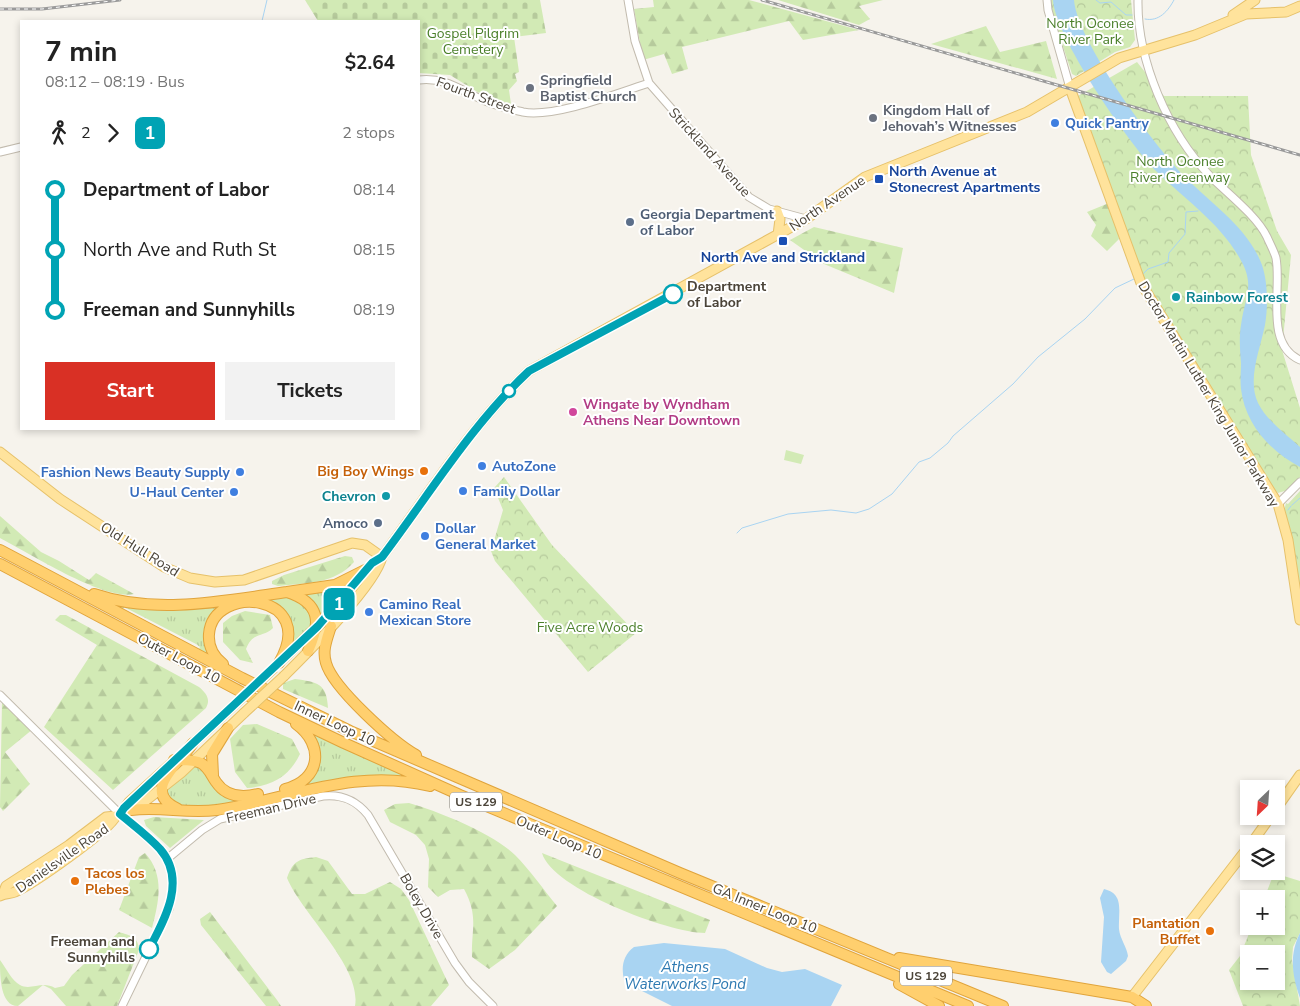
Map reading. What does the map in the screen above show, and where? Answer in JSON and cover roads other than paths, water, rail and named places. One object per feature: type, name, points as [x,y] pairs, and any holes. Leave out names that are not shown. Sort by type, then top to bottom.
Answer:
[{"type":"highway","name":"Inner Loop 10","points":[[0,550],[242,678],[350,731],[680,873]]},
{"type":"highway","name":"Outer Loop 10","points":[[0,564],[279,712],[460,795],[968,1006]]},
{"type":"highway","points":[[62,583],[111,600],[143,605],[176,604],[335,585],[367,569]]},
{"type":"highway","points":[[287,592],[308,603],[315,616],[318,626],[308,652]]},
{"type":"highway","points":[[242,678],[220,662],[210,644],[211,623],[227,606],[258,602],[270,605],[279,611],[288,625],[289,640],[277,665]]},
{"type":"highway","points":[[331,626],[324,644],[325,657],[328,668],[338,684],[389,736],[412,753],[461,780]]},
{"type":"highway","points":[[177,760],[194,760],[207,767],[224,790],[243,796],[288,788],[303,781],[314,764],[313,743],[302,729],[279,712]]},
{"type":"highway","points":[[213,776],[211,766],[212,754],[228,728]]},
{"type":"highway","points":[[187,812],[169,803],[163,788],[166,773],[193,743]]},
{"type":"highway","points":[[131,810],[152,808],[187,812],[220,809],[353,780],[402,780],[460,795]]},
{"type":"highway","name":"GA Inner Loop 10","points":[[680,873],[850,943]]},
{"type":"highway","points":[[850,943],[898,958],[935,966],[1132,997],[1146,1006]]},
{"type":"highway","name":"US 129","points":[[850,943],[1003,1006]]},
{"type":"highway","points":[[856,961],[939,1006]]},
{"type":"highway","points":[[1125,1006],[1132,997]]},
{"type":"main road","name":"North Avenue","points":[[1216,27],[1255,0]]},
{"type":"main road","name":"North Avenue","points":[[193,743],[318,626],[367,569],[382,557],[467,442],[513,386],[529,371],[806,219],[865,177],[1014,118],[1070,88],[1119,58],[1143,49],[1195,35],[1246,14],[1286,12],[1300,6]]},
{"type":"main road","name":"Doctor Martin Luther King Junior Parkway","points":[[1070,88],[1141,284],[1278,504],[1288,540],[1300,620]]},
{"type":"main road","points":[[778,211],[780,219],[778,235]]},
{"type":"main road","name":"Old Hull Road","points":[[0,452],[68,504],[164,567],[190,578],[215,582],[244,580],[352,543],[365,544],[382,557]]},
{"type":"main road","name":"North Avenue","points":[[262,696],[308,652],[331,626],[380,567],[382,557]]},
{"type":"main road","name":"Danielsville Road","points":[[1,895],[6,886],[106,817],[131,810],[163,788],[262,696]]},
{"type":"main road","name":"Danielsville Road","points":[[118,815],[129,802],[177,760]]},
{"type":"main road","points":[[1285,796],[1300,775]]},
{"type":"main road","points":[[1132,997],[1240,858]]},
{"type":"street","points":[[628,0],[635,41],[649,83]]},
{"type":"street","points":[[1047,0],[1048,10],[1070,88]]},
{"type":"street","points":[[1138,0],[1138,24],[1143,49],[1165,109],[1178,134],[1208,174],[1266,235],[1276,257],[1278,334],[1288,352],[1300,360]]},
{"type":"street","name":"Fourth Street","points":[[420,80],[429,79],[449,82],[486,102],[531,113],[568,107],[649,83]]},
{"type":"street","name":"Strickland Avenue","points":[[649,83],[743,192],[762,205],[806,219]]},
{"type":"street","points":[[0,152],[20,147]]},
{"type":"street","points":[[1278,504],[1300,482]]},
{"type":"street","points":[[1271,492],[1279,496],[1291,492]]},
{"type":"street","points":[[0,695],[118,815],[153,842],[167,859],[173,885],[168,909],[122,1006]]},
{"type":"street","name":"Freeman Drive","points":[[167,859],[202,830],[220,819],[323,796],[342,796],[356,802]]},
{"type":"street","name":"Boley Drive","points":[[356,802],[375,825],[455,964],[469,982],[493,1006]]},
{"type":"water","points":[[1053,0],[1074,0],[1078,18],[1088,40],[1118,91],[1136,117],[1183,175],[1238,227],[1256,251],[1264,272],[1267,303],[1265,325],[1254,374],[1255,394],[1266,416],[1300,447],[1300,467],[1269,445],[1254,425],[1243,402],[1240,334],[1248,283],[1247,275],[1239,257],[1231,244],[1211,221],[1155,170],[1111,114],[1079,63],[1066,38],[1057,17]]},
{"type":"water","points":[[1104,889],[1111,891],[1118,899],[1119,929],[1128,956],[1126,961],[1111,974],[1107,972],[1101,962],[1104,917],[1100,898]]},
{"type":"water","points":[[1300,933],[1300,998],[1295,981],[1293,957]]},
{"type":"water","name":"Athens Waterworks Pond","points":[[664,943],[725,949],[767,968],[782,972],[805,969],[842,985],[831,1006],[672,1006],[636,988],[624,980],[623,975],[625,958],[630,950],[634,947]]},
{"type":"waterway","points":[[262,20],[267,0]]},
{"type":"waterway","points":[[1096,0],[1100,3],[1111,2],[1126,15],[1132,15]]},
{"type":"waterway","points":[[1145,19],[1159,17],[1169,8],[1174,0]]},
{"type":"waterway","points":[[1143,274],[1148,269],[1168,262],[1169,253],[1185,234],[1186,212],[1198,211]]},
{"type":"waterway","points":[[737,533],[742,528],[788,514],[831,510],[856,513],[869,509],[892,494],[919,462],[930,458],[948,443],[953,436],[1013,384],[1038,357],[1085,319],[1115,288],[1134,279]]},
{"type":"waterway","points":[[1292,505],[1300,498]]},
{"type":"waterway","points":[[1288,510],[1291,506]]},
{"type":"railway","points":[[0,9],[42,9],[120,0]]},
{"type":"railway","points":[[762,0],[1300,155]]},
{"type":"place","name":"Springfield Baptist Church","points":[[530,88]]},
{"type":"place","name":"Kingdom Hall of Jehovah’s Witnesses","points":[[873,118]]},
{"type":"place","name":"Quick Pantry","points":[[1055,123]]},
{"type":"place","name":"North Avenue at Stonecrest Apartments","points":[[879,179]]},
{"type":"place","name":"Georgia Department of Labor","points":[[630,222]]},
{"type":"place","name":"North Ave and Strickland","points":[[783,241]]},
{"type":"place","name":"Department of Labor","points":[[673,294]]},
{"type":"place","name":"Rainbow Forest","points":[[1176,297]]},
{"type":"place","name":"Wingate by Wyndham Athens Near Downtown","points":[[573,412]]},
{"type":"place","name":"AutoZone","points":[[482,466]]},
{"type":"place","name":"Big Boy Wings","points":[[424,471]]},
{"type":"place","name":"Fashion News Beauty Supply","points":[[240,472]]},
{"type":"place","name":"Family Dollar","points":[[463,491]]},
{"type":"place","name":"U-Haul Center","points":[[234,492]]},
{"type":"place","name":"Chevron","points":[[386,496]]},
{"type":"place","name":"Amoco","points":[[378,523]]},
{"type":"place","name":"Dollar General Market","points":[[425,536]]},
{"type":"place","name":"Camino Real Mexican Store","points":[[369,612]]},
{"type":"place","name":"Tacos los Plebes","points":[[75,881]]},
{"type":"place","name":"Plantation Buffet","points":[[1210,931]]},
{"type":"place","name":"Freeman and Sunnyhills","points":[[149,949]]},
{"type":"park label","name":"North Oconee River Park","points":[[1090,32]]},
{"type":"park label","name":"Gospel Pilgrim Cemetery","points":[[473,42]]},
{"type":"park label","name":"North Oconee River Greenway","points":[[1180,170]]},
{"type":"park label","name":"Five Acre Woods","points":[[590,627]]}]
